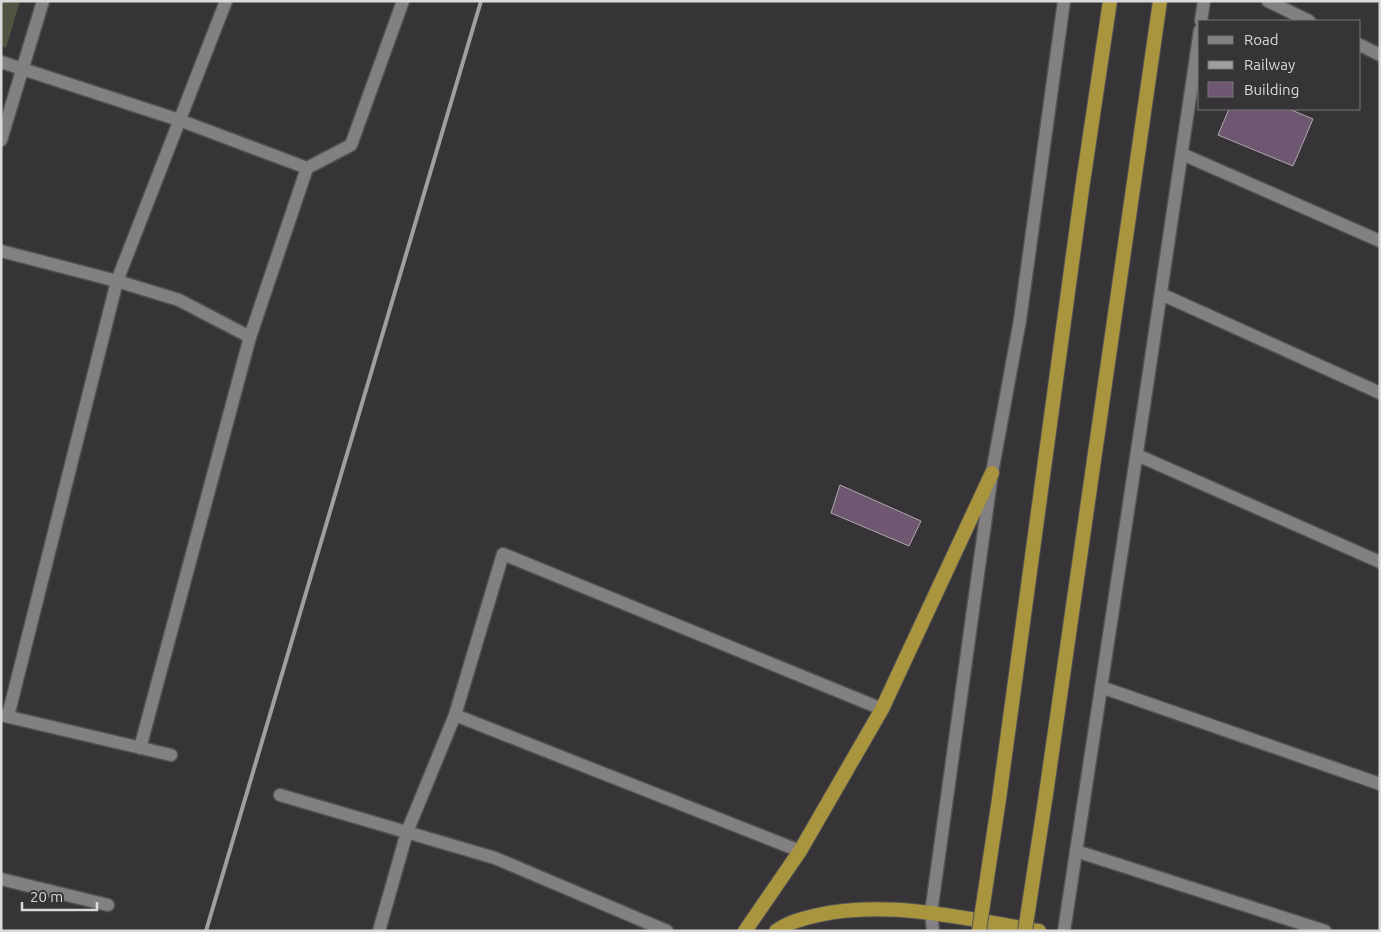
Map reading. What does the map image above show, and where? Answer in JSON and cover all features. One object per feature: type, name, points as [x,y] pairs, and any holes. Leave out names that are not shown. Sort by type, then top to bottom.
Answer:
[{"type":"highway","points":[[979,931],[999,800],[1082,189],[1110,1]]},
{"type":"highway","points":[[1025,931],[1160,1]]},
{"type":"highway","points":[[745,931],[800,850],[882,709],[992,474]]},
{"type":"highway","points":[[776,931],[795,921],[833,911],[880,908],[931,913],[1039,931]]},
{"type":"street","points":[[1,140],[43,1]]},
{"type":"street","points":[[171,755],[5,716],[117,281],[226,1]]},
{"type":"street","points":[[140,748],[250,336],[307,168],[351,146],[402,1]]},
{"type":"street","points":[[933,931],[931,913],[992,474],[1020,320],[1064,1]]},
{"type":"street","points":[[1201,20],[1204,1]]},
{"type":"street","points":[[1268,1],[1307,20]]},
{"type":"street","points":[[1064,931],[1198,44]]},
{"type":"street","points":[[1361,46],[1380,55]]},
{"type":"street","points":[[1,62],[179,120],[307,168]]},
{"type":"street","points":[[1182,154],[1380,241]]},
{"type":"street","points":[[1,251],[117,281],[179,300],[250,336]]},
{"type":"street","points":[[1161,294],[1380,393]]},
{"type":"street","points":[[1137,455],[1380,562]]},
{"type":"street","points":[[379,931],[407,832],[455,715],[503,554],[882,709]]},
{"type":"street","points":[[1101,687],[1380,784]]},
{"type":"street","points":[[455,715],[800,850]]},
{"type":"street","points":[[280,794],[495,858],[667,931]]},
{"type":"street","points":[[1076,851],[1325,931]]},
{"type":"street","points":[[1,879],[108,905]]},
{"type":"green space","points":[[1,1],[20,1],[6,48],[1,46]]},
{"type":"building","points":[[1229,110],[1291,110],[1313,119],[1293,166],[1218,135]]},
{"type":"building","points":[[840,485],[921,521],[909,546],[831,513]]},
{"type":"railway","points":[[206,931],[481,1]]}]
